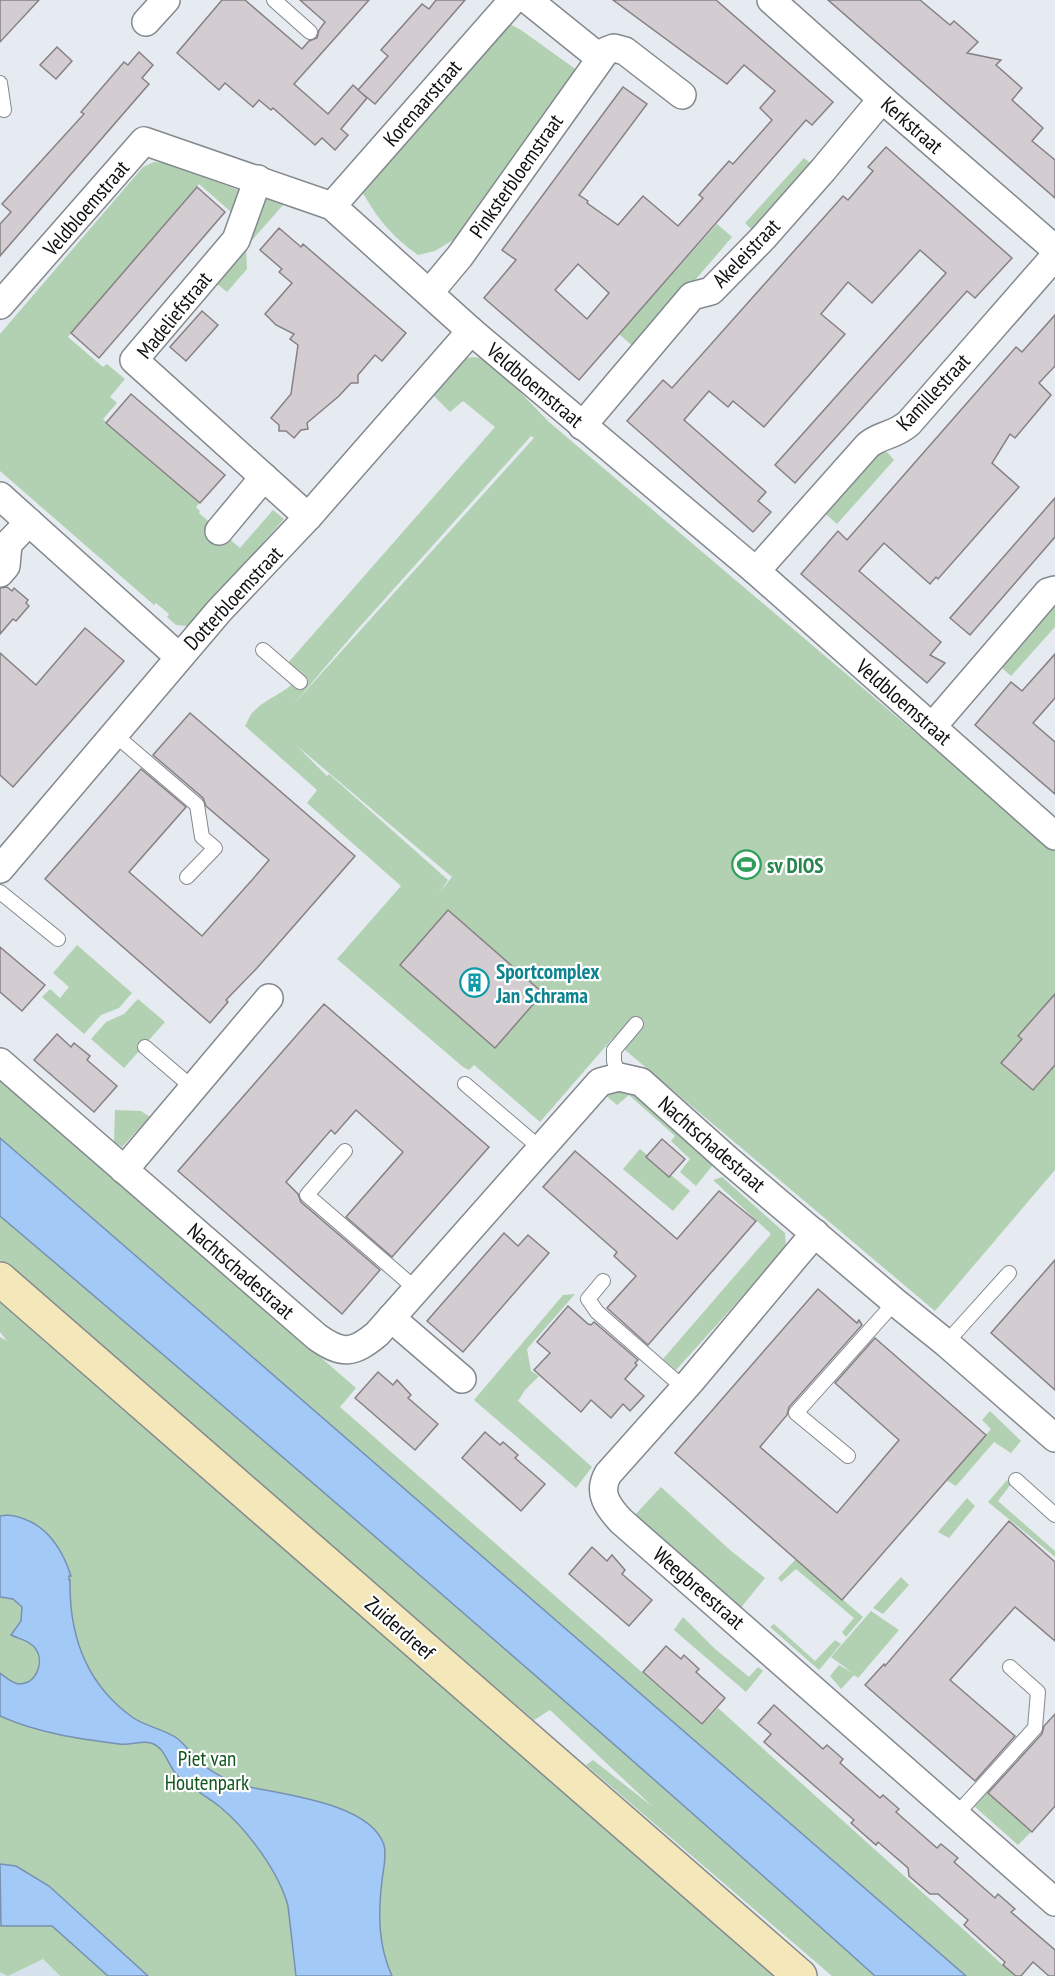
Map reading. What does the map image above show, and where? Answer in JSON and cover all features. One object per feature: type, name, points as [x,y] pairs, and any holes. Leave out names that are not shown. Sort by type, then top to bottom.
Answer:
[{"type":"street","points":[[146,22],[165,0]]},
{"type":"street","points":[[516,0],[600,58],[609,49],[625,51],[682,94]]},
{"type":"street","name":"Korenaarstraat","points":[[332,206],[516,0]]},
{"type":"street","name":"Kerkstraat","points":[[771,0],[1055,249]]},
{"type":"street","name":"Pinksterbloemstraat","points":[[430,292],[460,256],[600,58]]},
{"type":"street","name":"Akeleistraat","points":[[582,426],[692,296],[711,291],[748,253],[823,170],[882,99]]},
{"type":"street","name":"Veldbloemstraat","points":[[0,306],[144,141],[332,206],[471,331],[756,571],[1055,836]]},
{"type":"street","name":"Madeliefstraat","points":[[258,179],[236,240],[134,360],[308,517]]},
{"type":"street","name":"Kamillestraat","points":[[756,571],[868,445],[877,438],[897,433],[909,423],[1055,255]]},
{"type":"street","name":"Dotterbloemstraat","points":[[0,869],[219,611],[308,517],[471,331]]},
{"type":"street","points":[[219,531],[264,477]]},
{"type":"street","points":[[0,495],[179,657]]},
{"type":"street","points":[[0,573],[6,566],[8,544],[29,522]]},
{"type":"street","points":[[932,727],[1048,592],[1055,590]]},
{"type":"street","points":[[124,1170],[269,998]]},
{"type":"street","name":"Nachtschadestraat","points":[[0,1062],[310,1332],[331,1346],[345,1350],[359,1347],[377,1334],[600,1082],[619,1077],[641,1082],[727,1159],[1055,1438]]},
{"type":"street","name":"Weegbreestraat","points":[[815,1233],[685,1389],[608,1474],[604,1487],[605,1503],[621,1521],[1055,1902]]},
{"type":"street","name":"Zuiderdreef","points":[[0,1279],[800,1976]]},
{"type":"street","points":[[391,1318],[462,1379]]},
{"type":"lane","points":[[274,0],[310,32]]},
{"type":"lane","points":[[0,83],[4,110]]},
{"type":"lane","points":[[263,650],[300,682]]},
{"type":"lane","points":[[114,734],[197,805],[202,837],[214,848],[188,877]]},
{"type":"lane","points":[[0,892],[58,939]]},
{"type":"lane","points":[[619,1077],[614,1060],[614,1050],[636,1024]]},
{"type":"lane","points":[[145,1047],[193,1088]]},
{"type":"lane","points":[[465,1084],[540,1148]]},
{"type":"lane","points":[[345,1151],[307,1194],[416,1289]]},
{"type":"lane","points":[[946,1343],[1009,1273]]},
{"type":"lane","points":[[603,1281],[588,1299],[592,1306],[685,1389]]},
{"type":"lane","points":[[848,1456],[796,1413],[895,1302]]},
{"type":"lane","points":[[1016,1480],[1055,1515]]},
{"type":"lane","points":[[956,1815],[1035,1728],[1038,1692],[1010,1667]]},
{"type":"shaded area","points":[[43,1959],[60,1976],[8,1976]]},
{"type":"green space","points":[[506,22],[521,30],[581,73],[466,232],[435,251],[418,255],[385,226],[361,190]]},
{"type":"green space","points":[[804,158],[817,168],[757,235],[745,223]]},
{"type":"green space","points":[[154,162],[165,163],[239,190],[231,212],[199,184],[68,337],[103,367],[107,364],[125,379],[110,397],[117,403],[103,419],[199,503],[196,507],[199,513],[240,548],[273,510],[284,519],[194,621],[187,626],[176,625],[167,617],[169,614],[156,603],[154,605],[0,471],[0,334],[143,167]]},
{"type":"green space","points":[[262,198],[283,205],[246,247],[247,269],[227,292],[216,283]]},
{"type":"green space","points":[[717,224],[732,237],[636,349],[619,334]]},
{"type":"green space","name":"sv DIOS","points":[[482,358],[493,364],[549,422],[1055,851],[1055,1170],[935,1311],[612,1039],[540,1122],[474,1065],[469,1070],[463,1067],[337,959],[401,886],[307,803],[317,790],[245,726],[255,710],[288,688],[297,679],[287,664],[495,427],[463,401],[450,412],[433,395],[464,359]],"holes":[[[531,436],[534,438],[292,706],[356,631]],[[296,745],[452,877],[438,894],[448,880],[329,774],[327,776]]]},
{"type":"green space","points":[[887,452],[894,460],[837,524],[820,509],[866,456]]},
{"type":"green space","points":[[1055,603],[1055,627],[1011,676],[994,661]]},
{"type":"green space","points":[[77,945],[132,993],[119,1008],[101,1015],[84,1034],[42,997],[50,989],[60,998],[69,987],[53,973]]},
{"type":"green space","points":[[138,999],[165,1022],[124,1068],[91,1039],[106,1022],[124,1014]]},
{"type":"green space","points":[[0,1079],[356,1388],[340,1407],[702,1725],[718,1708],[1015,1976],[966,1976],[0,1138]]},
{"type":"green space","points":[[622,1083],[717,1160],[696,1186],[680,1172],[690,1159],[671,1141],[675,1136],[629,1095],[617,1105],[603,1093]]},
{"type":"green space","points":[[115,1110],[141,1111],[150,1117],[122,1147],[114,1142]]},
{"type":"green space","points":[[640,1149],[690,1191],[673,1211],[623,1169]]},
{"type":"green space","points":[[722,1177],[785,1233],[786,1248],[676,1370],[663,1359],[771,1234],[713,1180]]},
{"type":"green space","points":[[0,1216],[440,1593],[875,1976],[832,1976],[586,1765],[593,1760],[653,1807],[550,1710],[534,1720],[147,1390],[0,1260]]},
{"type":"green space","points":[[575,1294],[527,1349],[531,1371],[539,1376],[518,1401],[592,1467],[576,1488],[474,1400],[563,1295]]},
{"type":"green space","name":"Piet van Houtenpark","points":[[0,1295],[782,1976],[60,1976],[43,1959],[8,1976],[0,1972],[0,1337],[7,1341],[0,1332]]},
{"type":"green space","points":[[990,1411],[1021,1441],[1011,1453],[994,1442],[956,1486],[946,1480],[991,1429],[982,1420]]},
{"type":"green space","points":[[1007,1480],[1011,1484],[998,1501],[1055,1551],[1055,1557],[988,1502]]},
{"type":"green space","points":[[661,1487],[730,1550],[765,1578],[739,1610],[632,1518]]},
{"type":"green space","points":[[967,1498],[975,1506],[949,1538],[938,1532]]},
{"type":"green space","points":[[796,1559],[863,1617],[846,1637],[842,1632],[854,1618],[796,1569],[781,1582],[778,1578]]},
{"type":"green space","points":[[901,1577],[909,1585],[883,1614],[873,1608]]},
{"type":"green space","points":[[871,1611],[899,1630],[858,1678],[854,1675],[841,1689],[830,1676],[839,1665],[853,1673],[831,1657]]},
{"type":"green space","points":[[683,1617],[714,1648],[749,1677],[758,1667],[763,1671],[746,1692],[674,1630]]},
{"type":"green space","points":[[774,1624],[815,1661],[835,1640],[841,1644],[819,1670],[770,1627]]},
{"type":"green space","points":[[987,1792],[1032,1831],[1018,1845],[974,1806]]},
{"type":"water","points":[[0,1138],[966,1976],[875,1976],[440,1593],[0,1216]]},
{"type":"water","points":[[0,1516],[20,1517],[40,1528],[56,1544],[62,1554],[71,1576],[69,1576],[70,1600],[77,1639],[83,1657],[92,1674],[116,1704],[137,1720],[178,1739],[200,1762],[224,1778],[240,1785],[321,1802],[342,1809],[375,1830],[385,1849],[380,1929],[384,1953],[392,1976],[296,1976],[288,1906],[270,1865],[230,1816],[175,1773],[164,1753],[156,1745],[147,1742],[123,1744],[74,1737],[29,1727],[0,1716],[0,1673],[17,1684],[26,1683],[35,1676],[39,1665],[38,1653],[33,1645],[11,1635],[21,1621],[22,1607],[13,1599],[0,1597]]},
{"type":"water","points":[[0,1864],[16,1866],[49,1886],[148,1976],[108,1976],[52,1926],[1,1926]]},
{"type":"building","points":[[0,0],[39,0],[0,42]]},
{"type":"building","points":[[222,0],[245,0],[302,49],[309,41],[317,38],[325,22],[300,0],[369,0],[294,84],[328,114],[353,85],[367,98],[341,129],[348,135],[335,150],[322,138],[315,145],[273,108],[271,110],[259,100],[253,107],[225,83],[219,90],[177,53]]},
{"type":"building","points":[[436,0],[465,0],[375,104],[358,90],[388,56],[381,50],[422,4],[429,9]]},
{"type":"building","points":[[613,0],[716,0],[833,102],[812,125],[806,120],[579,380],[484,298],[516,260],[502,250],[623,87],[647,104],[579,195],[618,225],[643,196],[678,226],[703,198],[699,195],[729,161],[733,164],[772,120],[760,108],[775,91],[744,65],[727,84]],"holes":[[[578,264],[609,293],[587,319],[555,290]]]},
{"type":"building","points":[[828,0],[920,0],[950,25],[954,21],[978,42],[967,53],[1001,60],[996,65],[1022,88],[1012,100],[1043,128],[1032,141],[1055,160],[1055,198]]},
{"type":"building","points":[[57,47],[72,61],[56,79],[40,65]]},
{"type":"building","points":[[139,52],[153,65],[142,78],[149,84],[0,256],[0,224],[11,212],[2,204],[84,114],[81,112],[124,62],[128,65]]},
{"type":"building","points":[[886,147],[1012,258],[975,298],[967,291],[795,483],[775,465],[946,273],[920,250],[872,303],[848,282],[821,314],[845,334],[764,427],[733,401],[728,407],[709,391],[684,420],[766,492],[758,501],[771,512],[753,532],[627,421],[663,380],[672,388],[843,196],[848,200],[873,171],[868,167]]},
{"type":"building","points":[[197,187],[225,212],[99,358],[71,333]]},
{"type":"building","points":[[279,228],[301,247],[303,244],[406,333],[382,361],[375,355],[358,375],[358,383],[351,383],[307,423],[308,429],[301,430],[294,438],[286,431],[279,431],[279,425],[271,418],[291,394],[298,345],[290,339],[294,334],[276,325],[265,314],[292,283],[279,272],[282,269],[260,250]]},
{"type":"building","points":[[202,311],[218,325],[186,361],[170,347]]},
{"type":"building","points":[[1055,315],[1055,366],[1039,383],[1051,395],[1015,438],[1010,434],[992,463],[1019,487],[938,579],[936,577],[930,584],[884,543],[859,571],[941,642],[930,655],[945,663],[927,683],[801,574],[838,531],[847,540],[1016,347],[1022,352]]},
{"type":"building","points":[[131,394],[225,475],[200,503],[106,423]]},
{"type":"building","points":[[1055,498],[1055,537],[970,635],[950,618]]},
{"type":"building","points":[[7,587],[12,591],[14,588],[28,600],[26,603],[29,606],[0,634],[0,588]]},
{"type":"building","points":[[85,628],[124,661],[13,787],[0,775],[0,653],[36,685]]},
{"type":"building","points":[[1055,654],[1055,698],[1033,723],[1055,742],[1055,794],[975,725],[1011,682],[1022,691]]},
{"type":"building","points":[[190,713],[355,856],[226,1000],[228,1002],[210,1023],[45,879],[141,769],[186,807],[129,872],[202,936],[252,880],[269,860],[206,806],[203,798],[153,755]]},
{"type":"building","name":"Sportcomplex Jan Schrama","points":[[448,910],[543,993],[495,1048],[400,965]]},
{"type":"building","points":[[0,947],[45,985],[22,1011],[0,992]]},
{"type":"building","points":[[1055,994],[1055,1065],[1033,1090],[1001,1063],[1022,1039],[1018,1036]]},
{"type":"building","points":[[324,1004],[489,1147],[392,1257],[346,1217],[403,1152],[356,1110],[335,1134],[331,1130],[286,1182],[298,1194],[301,1202],[380,1270],[342,1314],[178,1171]]},
{"type":"building","points":[[57,1034],[71,1047],[74,1043],[90,1056],[87,1060],[117,1086],[94,1112],[34,1060]]},
{"type":"building","points":[[662,1139],[685,1159],[669,1177],[646,1157]]},
{"type":"building","points":[[575,1151],[677,1239],[719,1191],[756,1221],[648,1345],[607,1308],[636,1276],[614,1256],[617,1252],[543,1187]]},
{"type":"building","points":[[504,1233],[518,1246],[528,1235],[549,1253],[463,1352],[427,1321]]},
{"type":"building","points":[[1055,1260],[1055,1390],[991,1333]]},
{"type":"building","points":[[818,1289],[857,1323],[859,1320],[862,1325],[789,1407],[787,1415],[760,1447],[837,1513],[899,1440],[835,1383],[875,1338],[986,1435],[842,1600],[675,1453]]},
{"type":"building","points":[[568,1306],[588,1324],[591,1325],[594,1322],[638,1360],[635,1363],[637,1365],[625,1379],[644,1396],[630,1411],[623,1404],[611,1418],[591,1400],[581,1412],[534,1370],[550,1353],[537,1342]]},
{"type":"building","points":[[378,1372],[393,1385],[397,1380],[411,1395],[408,1398],[438,1424],[415,1450],[355,1398]]},
{"type":"building","points":[[485,1432],[500,1445],[503,1442],[518,1455],[515,1458],[545,1484],[521,1511],[462,1458]]},
{"type":"building","points":[[1009,1521],[1055,1562],[1055,1641],[1015,1607],[950,1680],[1015,1736],[975,1781],[865,1685],[884,1664],[885,1666]]},
{"type":"building","points":[[592,1547],[607,1561],[612,1555],[625,1570],[622,1574],[652,1600],[629,1626],[569,1574]]},
{"type":"building","points":[[666,1646],[681,1659],[684,1655],[699,1669],[696,1672],[725,1698],[702,1724],[643,1672]]},
{"type":"building","points":[[774,1705],[823,1749],[827,1745],[843,1759],[840,1763],[880,1798],[883,1795],[899,1809],[896,1812],[937,1848],[941,1844],[958,1858],[954,1862],[995,1898],[998,1894],[1015,1909],[1011,1912],[1055,1950],[1055,1976],[1049,1976],[1033,1962],[1021,1976],[1016,1976],[1003,1965],[1005,1962],[964,1925],[968,1920],[938,1894],[930,1894],[909,1876],[908,1868],[878,1842],[876,1845],[851,1823],[854,1820],[764,1742],[771,1734],[758,1723]]},
{"type":"building","points":[[1055,1714],[1055,1806],[1032,1832],[988,1793],[1042,1734],[1044,1726]]},
{"type":"place","name":"sv DIOS","points":[[746,865]]},
{"type":"place","name":"Sportcomplex Jan Schrama","points":[[475,983]]}]
